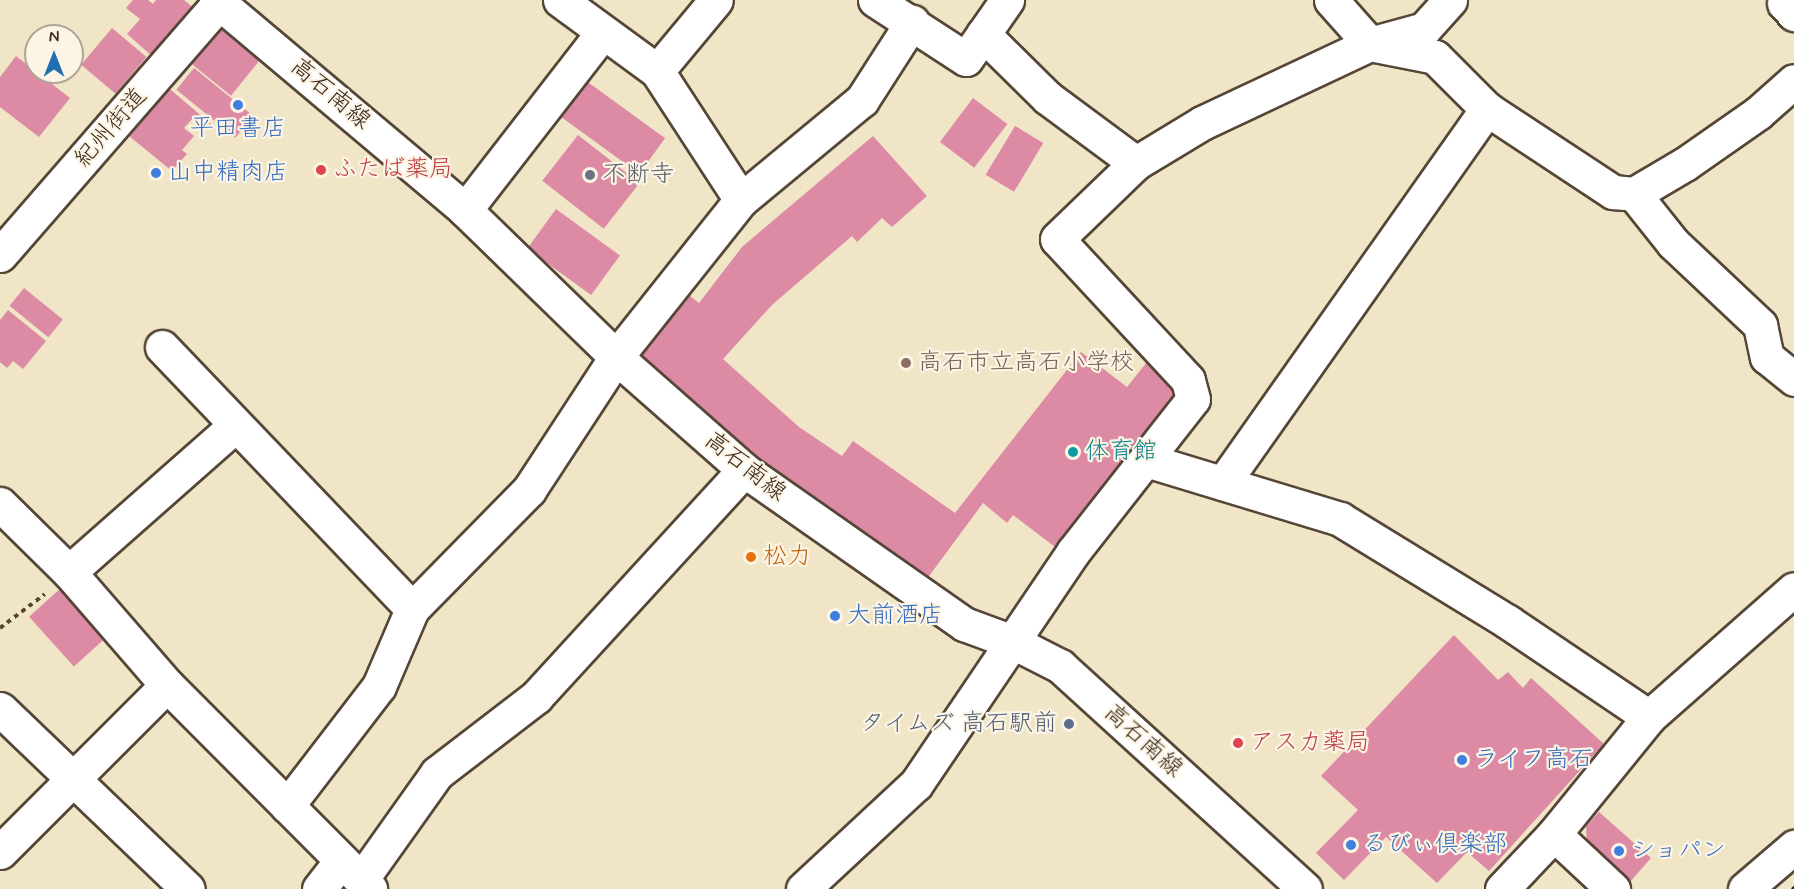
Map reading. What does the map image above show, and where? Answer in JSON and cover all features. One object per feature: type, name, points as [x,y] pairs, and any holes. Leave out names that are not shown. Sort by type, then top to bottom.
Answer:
[{"type":"street","points":[[560,0],[657,71],[741,200]]},
{"type":"street","points":[[657,71],[716,0]]},
{"type":"street","points":[[875,0],[966,58],[1007,0]]},
{"type":"street","points":[[1330,0],[1370,44],[1435,57],[1487,109],[1613,192],[1634,194],[1758,113],[1794,81]]},
{"type":"street","points":[[802,889],[916,784],[1073,552],[1193,399],[1188,380],[1057,239],[1136,163],[1202,123],[1370,44],[1424,29],[1450,0]]},
{"type":"street","name":"高石南線","points":[[219,1],[465,210],[616,357],[744,470],[964,624],[1013,642],[1060,666],[1305,889]]},
{"type":"street","name":"紀州街道","points":[[0,255],[219,1]]},
{"type":"street","points":[[287,806],[379,686],[412,609],[529,490],[616,357],[741,200],[862,100],[912,22]]},
{"type":"street","points":[[465,210],[603,32]]},
{"type":"street","points":[[982,34],[1048,98],[1136,163]]},
{"type":"street","points":[[1223,483],[1487,109]]},
{"type":"street","points":[[1634,194],[1672,243],[1760,325],[1767,357],[1794,379]]},
{"type":"street","points":[[162,347],[412,609]]},
{"type":"street","points":[[69,572],[236,425]]},
{"type":"street","points":[[1146,460],[1340,519],[1508,622],[1649,717]]},
{"type":"street","points":[[319,889],[357,877],[437,773],[536,697],[744,470]]},
{"type":"street","points":[[0,504],[69,572],[167,685],[357,877]]},
{"type":"street","points":[[1502,889],[1554,834],[1649,717],[1794,590]]},
{"type":"street","points":[[0,852],[167,685]]},
{"type":"street","points":[[0,709],[71,781],[188,889]]},
{"type":"street","points":[[1554,834],[1613,889]]},
{"type":"street","points":[[1745,889],[1794,847]]},
{"type":"path","points":[[0,628],[29,609],[69,572]]},
{"type":"building","points":[[133,0],[148,0],[153,4],[156,0],[184,0],[194,8],[152,56],[127,34],[140,19],[126,8]]},
{"type":"building","points":[[219,23],[262,58],[231,96],[188,61]]},
{"type":"building","points":[[112,28],[146,57],[116,94],[84,67],[84,61]]},
{"type":"building","points":[[16,56],[24,62],[24,84],[52,84],[70,98],[39,137],[0,107],[0,77]]},
{"type":"building","points":[[194,68],[253,116],[235,138],[176,90]]},
{"type":"building","points":[[585,80],[665,138],[639,174],[559,116]]},
{"type":"building","points":[[164,84],[211,124],[208,129],[194,117],[184,128],[194,136],[182,150],[187,154],[172,171],[124,132]]},
{"type":"building","points":[[973,98],[1007,124],[974,168],[940,142]]},
{"type":"building","points":[[1015,126],[1043,143],[1014,192],[986,175]]},
{"type":"building","points":[[578,135],[639,183],[604,229],[542,181]]},
{"type":"building","points":[[873,136],[927,196],[892,227],[882,218],[857,242],[852,236],[772,305],[723,359],[799,427],[842,456],[853,441],[955,513],[1081,352],[1127,387],[1147,362],[1181,389],[1063,553],[1013,515],[1007,523],[983,503],[921,587],[778,484],[635,354],[686,293],[699,303],[742,247]]},
{"type":"building","points":[[556,209],[620,255],[591,295],[527,249]]},
{"type":"building","points":[[24,288],[63,319],[48,337],[10,306]]},
{"type":"building","points":[[8,310],[46,341],[23,369],[13,361],[7,368],[0,362],[0,320]]},
{"type":"building","points":[[61,588],[106,638],[74,667],[29,617]]},
{"type":"building","name":"ライフ高石","points":[[1454,635],[1498,680],[1508,672],[1523,688],[1531,678],[1604,744],[1489,871],[1467,852],[1437,883],[1386,837],[1344,880],[1316,853],[1358,810],[1321,776]]},
{"type":"building","name":"ショパン","points":[[1599,812],[1651,858],[1630,882],[1587,844],[1586,826]]},
{"type":"place","name":"平田書店","points":[[238,105]]},
{"type":"place","name":"ふたば薬局","points":[[321,170]]},
{"type":"place","name":"山中精肉店","points":[[156,173]]},
{"type":"place","name":"不断寺","points":[[590,175]]},
{"type":"place","name":"高石市立高石小学校","points":[[906,363]]},
{"type":"place","name":"体育館","points":[[1073,452]]},
{"type":"place","name":"松力","points":[[751,557]]},
{"type":"place","name":"大前酒店","points":[[835,616]]},
{"type":"place","name":"タイムズ 高石駅前","points":[[1069,724]]},
{"type":"place","name":"アスカ薬局","points":[[1238,743]]},
{"type":"place","name":"ライフ高石","points":[[1462,760]]},
{"type":"place","name":"るびぃ倶楽部","points":[[1351,845]]},
{"type":"place","name":"ショパン","points":[[1619,851]]}]
